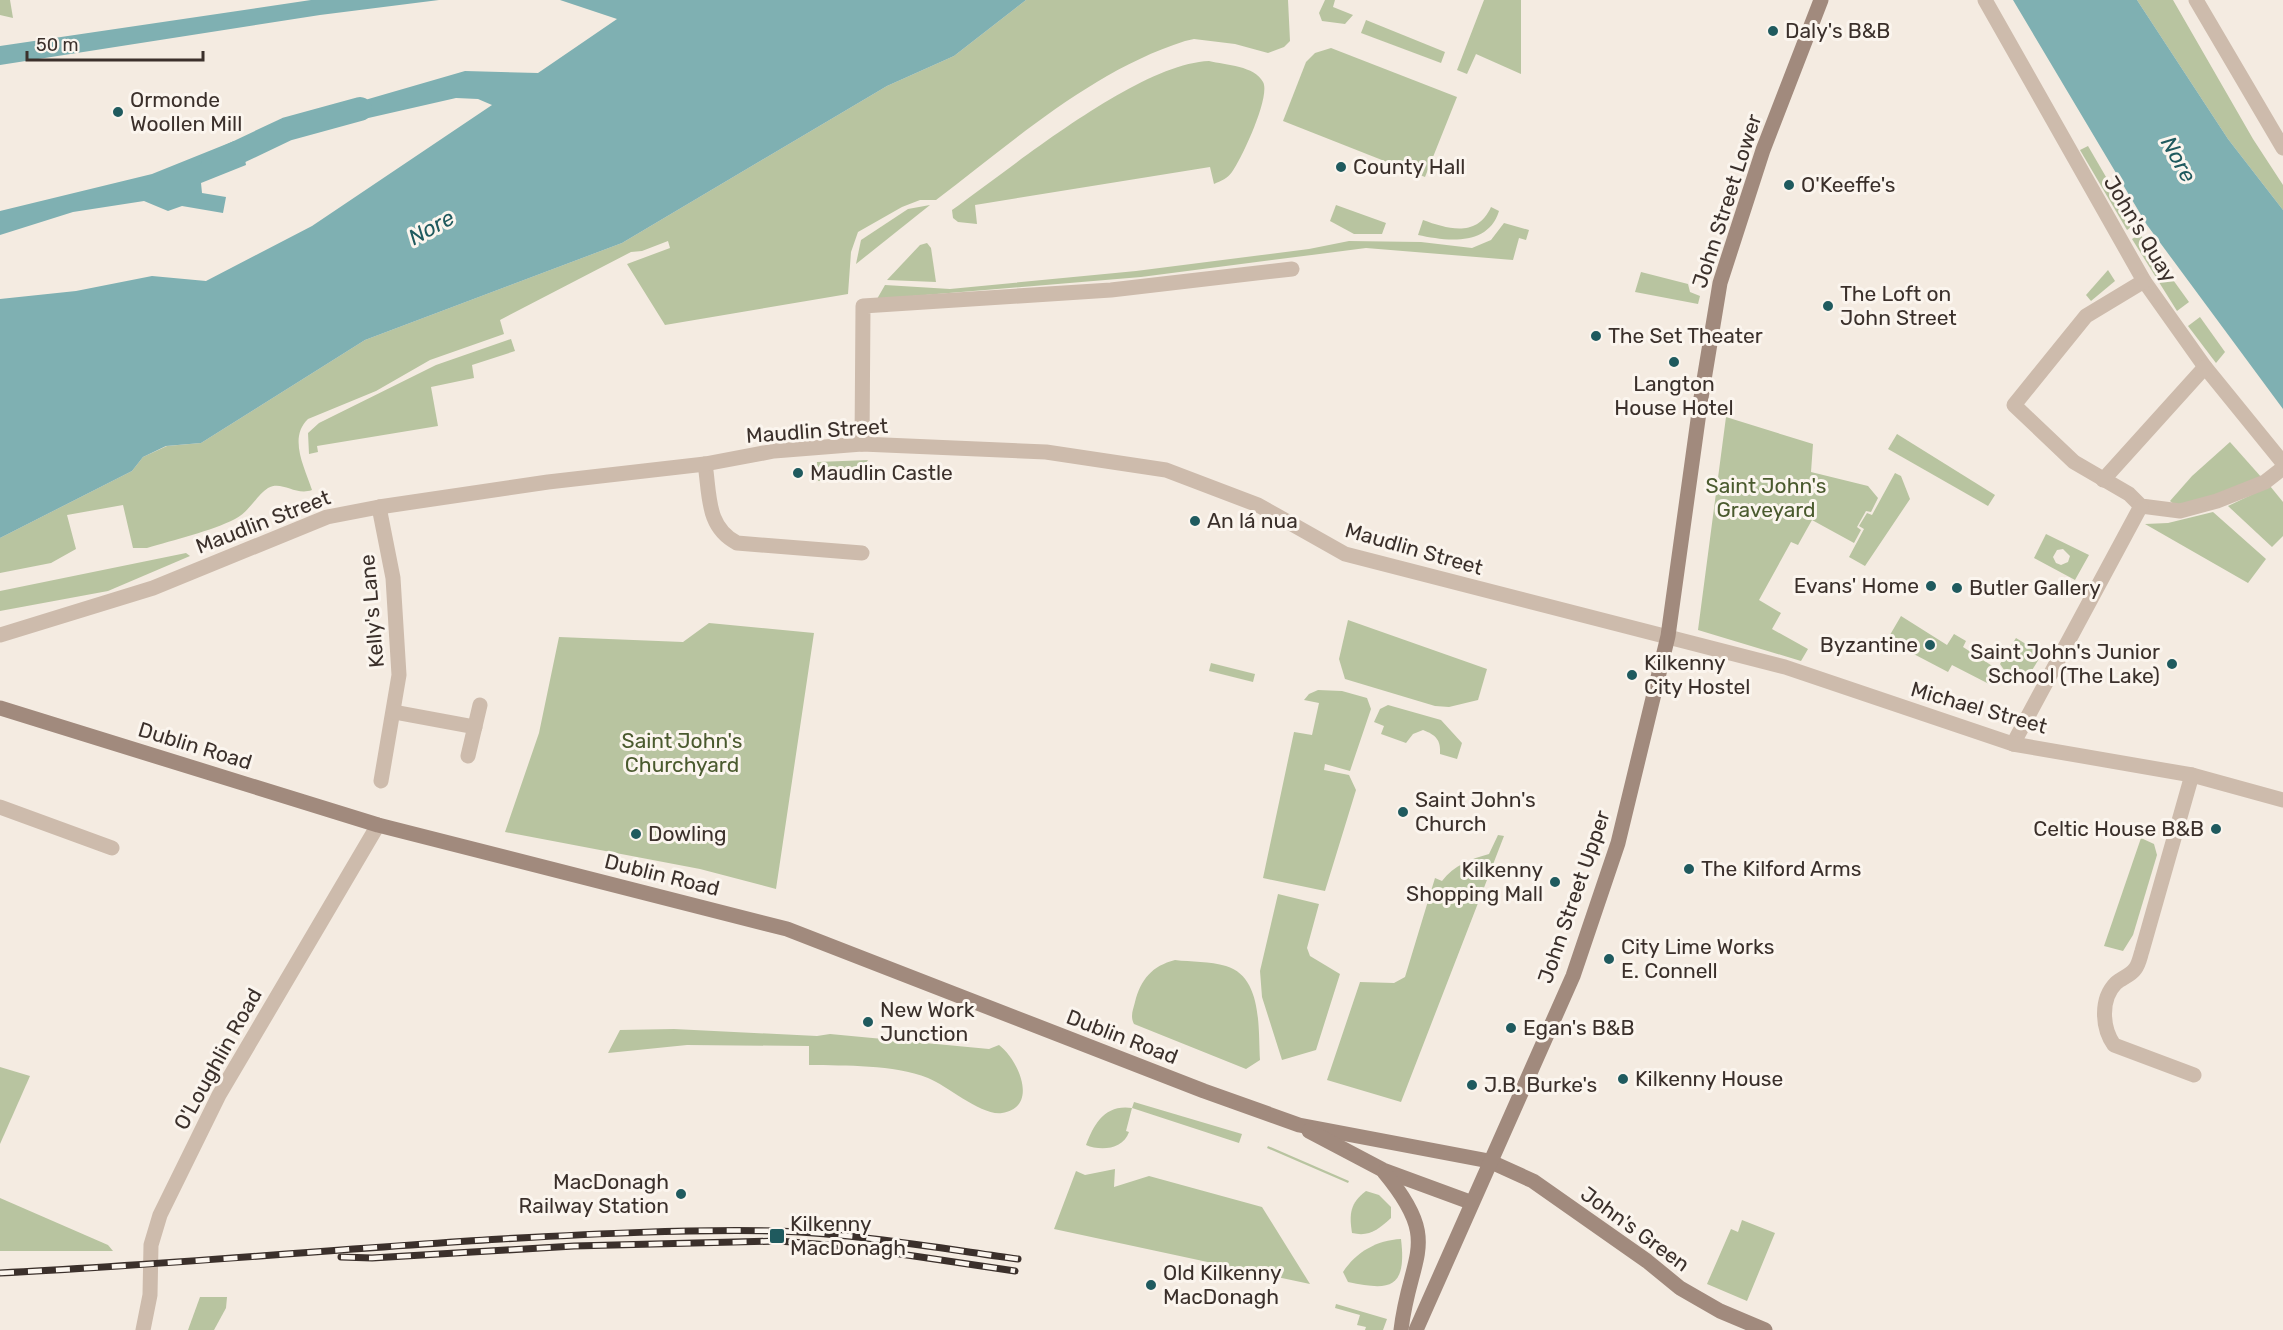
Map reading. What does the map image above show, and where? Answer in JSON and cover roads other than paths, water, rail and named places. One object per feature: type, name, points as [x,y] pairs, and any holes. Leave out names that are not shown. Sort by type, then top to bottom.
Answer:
[{"type":"main road","name":"John Street Lower","points":[[1668,636],[1701,398],[1720,283],[1763,150],[1821,0]]},
{"type":"main road","name":"John Street Upper","points":[[1416,1330],[1470,1202],[1573,976],[1618,843],[1668,636]]},
{"type":"main road","name":"Dublin Road","points":[[0,708],[378,825],[787,929],[1204,1091],[1299,1125],[1383,1170],[1470,1202]]},
{"type":"main road","name":"Dublin Road","points":[[1299,1125],[1489,1161]]},
{"type":"main road","name":"John's Green","points":[[1489,1161],[1533,1181],[1647,1261],[1680,1288],[1720,1311],[1762,1329]]},
{"type":"main road","points":[[1383,1170],[1405,1197],[1416,1221],[1420,1246],[1401,1330]]},
{"type":"street","name":"John's Quay","points":[[1985,0],[2144,281],[2205,367],[2283,466]]},
{"type":"street","points":[[2196,0],[2283,148]]},
{"type":"street","points":[[862,444],[863,306],[1124,289],[1292,269]]},
{"type":"street","points":[[2144,281],[2086,316],[2014,405],[2074,462],[2128,494],[2142,506],[2180,511],[2217,501],[2265,482],[2283,466]]},
{"type":"street","points":[[2103,480],[2205,367]]},
{"type":"street","name":"Maudlin Street","points":[[0,635],[153,588],[327,517],[548,482],[705,464],[774,451],[862,444],[1046,452],[1166,470],[1258,504],[1345,554],[1519,601],[1668,636]]},
{"type":"street","points":[[705,464],[714,521],[723,536],[737,543],[862,553]]},
{"type":"street","points":[[2013,744],[2142,506]]},
{"type":"street","name":"Kelly's Lane","points":[[379,507],[393,578],[399,675],[381,781]]},
{"type":"street","name":"Michael Street","points":[[1668,636],[1785,667],[2013,744],[2192,775],[2283,801]]},
{"type":"street","points":[[468,756],[480,705]]},
{"type":"street","points":[[394,712],[475,727]]},
{"type":"street","points":[[2192,775],[2142,951],[2135,969],[2115,984],[2108,995],[2104,1020],[2106,1033],[2114,1045],[2194,1075]]},
{"type":"street","points":[[0,807],[112,848]]},
{"type":"street","name":"O'Loughlin Road","points":[[143,1330],[150,1295],[151,1245],[160,1215],[219,1095],[378,825]]},
{"type":"water","points":[[311,0],[439,0],[320,15],[0,65],[0,46]]},
{"type":"water","name":"Nore","points":[[560,0],[1026,0],[954,56],[887,86],[622,243],[365,340],[201,443],[166,446],[143,457],[132,471],[0,538],[0,299],[76,291],[152,276],[206,281],[312,226],[492,105],[478,99],[456,98],[329,127],[327,111],[465,71],[538,73],[617,19]]},
{"type":"water","name":"Nore","points":[[2013,0],[2137,0],[2228,139],[2283,210],[2283,409],[2147,225]]},
{"type":"water","points":[[234,141],[243,149],[246,165],[201,183],[202,193],[226,197],[223,213],[182,206],[168,211],[144,201],[73,212],[0,235],[0,211],[152,174]]},
{"type":"waterway","points":[[213,164],[287,129],[360,109]]},
{"type":"railway","points":[[0,1273],[501,1239],[709,1231],[778,1231],[838,1235],[1018,1259]]},
{"type":"railway","points":[[341,1257],[372,1258],[574,1246],[779,1241],[853,1247],[1015,1271]]},
{"type":"place","name":"Daly's B&B","points":[[1773,31]]},
{"type":"place","name":"Ormonde Woollen Mill","points":[[118,112]]},
{"type":"place","name":"County Hall","points":[[1341,167]]},
{"type":"place","name":"O'Keeffe's","points":[[1789,185]]},
{"type":"place","name":"The Loft on John Street","points":[[1828,306]]},
{"type":"place","name":"The Set Theater","points":[[1596,336]]},
{"type":"place","name":"Langton House Hotel","points":[[1674,362]]},
{"type":"place","name":"Maudlin Castle","points":[[798,473]]},
{"type":"place","name":"An lá nua","points":[[1195,521]]},
{"type":"place","name":"Evans' Home","points":[[1931,586]]},
{"type":"place","name":"Butler Gallery","points":[[1957,588]]},
{"type":"place","name":"Byzantine","points":[[1930,645]]},
{"type":"place","name":"Saint John's Junior School (The Lake)","points":[[2172,664]]},
{"type":"place","name":"Kilkenny City Hostel","points":[[1632,675]]},
{"type":"place","name":"Saint John's Church","points":[[1403,812]]},
{"type":"place","name":"Celtic House B&B","points":[[2216,829]]},
{"type":"place","name":"Dowling","points":[[636,834]]},
{"type":"place","name":"The Kilford Arms","points":[[1689,869]]},
{"type":"place","name":"Kilkenny Shopping Mall","points":[[1555,882]]},
{"type":"place","name":"City Lime Works E. Connell","points":[[1609,959]]},
{"type":"place","name":"New Work Junction","points":[[868,1022]]},
{"type":"place","name":"Egan's B&B","points":[[1511,1028]]},
{"type":"place","name":"Kilkenny House","points":[[1623,1079]]},
{"type":"place","name":"J.B. Burke's","points":[[1472,1085]]},
{"type":"place","name":"MacDonagh Railway Station","points":[[681,1194]]},
{"type":"place","name":"Kilkenny MacDonagh","points":[[777,1236]]},
{"type":"place","name":"Old Kilkenny MacDonagh","points":[[1151,1285]]},
{"type":"park label","name":"Saint John's Graveyard","points":[[1766,498]]},
{"type":"park label","name":"Saint John's Churchyard","points":[[682,753]]}]
